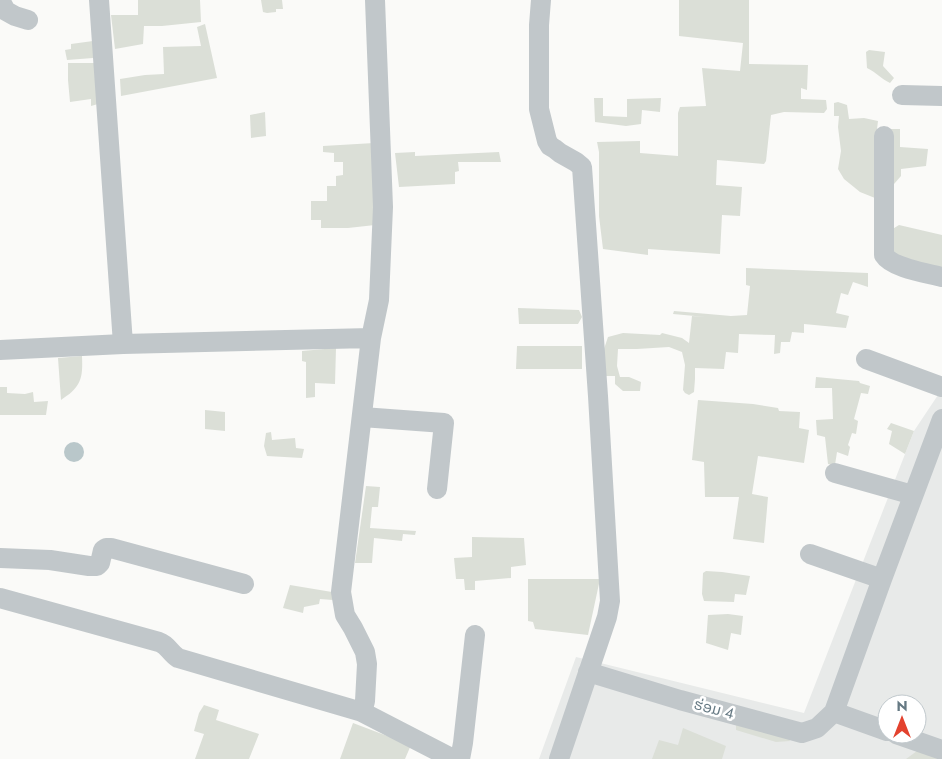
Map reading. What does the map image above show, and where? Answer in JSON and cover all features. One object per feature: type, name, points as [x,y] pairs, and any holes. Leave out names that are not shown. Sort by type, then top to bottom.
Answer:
[{"type":"street","points":[[0,0],[6,11],[28,20]]},
{"type":"street","points":[[99,0],[123,344]]},
{"type":"street","points":[[362,712],[367,664],[364,652],[353,628],[344,614],[341,592],[371,338],[379,300],[383,207],[375,0]]},
{"type":"street","points":[[541,0],[539,109],[550,146],[582,167],[610,601],[607,617],[559,759]]},
{"type":"street","points":[[902,95],[942,96]]},
{"type":"street","points":[[884,136],[884,256],[894,265],[942,277]]},
{"type":"street","points":[[0,350],[123,344],[371,338]]},
{"type":"street","points":[[866,359],[942,387]]},
{"type":"street","points":[[362,417],[444,423],[437,489]]},
{"type":"street","points":[[877,727],[834,712],[942,419]]},
{"type":"street","points":[[835,473],[913,496]]},
{"type":"street","points":[[0,558],[50,560],[98,566],[103,550],[111,548],[244,584]]},
{"type":"street","points":[[810,554],[882,579]]},
{"type":"street","points":[[0,598],[159,642],[168,646],[172,654],[178,658],[362,712],[453,759]]},
{"type":"street","points":[[460,759],[475,635]]},
{"type":"street","name":"ຮ່ອມ 4","points":[[588,672],[680,700],[802,733],[817,728],[834,712]]},
{"type":"street","points":[[925,744],[942,750]]},
{"type":"shaded area","points":[[138,0],[200,0],[201,22],[144,26],[143,44],[115,49],[111,15],[138,15]]},
{"type":"shaded area","points":[[261,0],[282,0],[283,9],[276,9],[276,12],[263,12]]},
{"type":"shaded area","points":[[679,0],[749,0],[749,64],[808,65],[807,90],[801,88],[801,99],[826,100],[827,109],[824,113],[784,112],[771,115],[766,161],[764,164],[717,160],[716,185],[742,187],[740,216],[722,215],[720,254],[648,249],[648,255],[603,249],[599,216],[599,152],[597,142],[640,141],[640,153],[678,156],[678,113],[680,107],[706,106],[702,68],[740,71],[743,43],[679,36]]},
{"type":"shaded area","points":[[205,24],[217,78],[121,96],[120,79],[164,74],[163,47],[201,46],[197,27]]},
{"type":"shaded area","points":[[93,41],[93,58],[67,60],[65,50],[71,49],[71,44]]},
{"type":"shaded area","points":[[869,50],[885,52],[883,66],[894,78],[890,83],[867,68],[866,52]]},
{"type":"shaded area","points":[[68,63],[96,63],[98,104],[91,106],[91,99],[70,102]]},
{"type":"shaded area","points":[[594,98],[603,98],[603,116],[627,117],[627,99],[661,98],[660,112],[642,110],[641,124],[626,126],[595,122]]},
{"type":"shaded area","points":[[838,102],[847,105],[849,119],[864,118],[878,121],[877,129],[900,129],[900,147],[928,149],[926,166],[901,169],[901,176],[894,184],[881,166],[875,198],[860,192],[844,179],[838,169],[841,151],[838,127],[839,116],[834,116],[834,103]]},
{"type":"shaded area","points":[[265,112],[266,136],[251,138],[250,115]]},
{"type":"shaded area","points":[[374,143],[375,225],[321,228],[321,220],[311,220],[311,201],[327,201],[327,186],[336,186],[336,176],[343,175],[343,162],[334,162],[334,153],[323,152],[323,146]]},
{"type":"shaded area","points":[[415,152],[415,156],[499,152],[501,162],[458,162],[459,171],[455,172],[455,184],[399,187],[395,153]]},
{"type":"shaded area","points":[[899,225],[942,235],[942,274],[898,263],[890,249],[891,230]]},
{"type":"shaded area","points":[[746,268],[868,273],[868,287],[853,282],[848,295],[841,293],[836,313],[849,316],[846,328],[804,324],[804,333],[792,332],[790,342],[781,342],[780,353],[774,354],[775,335],[739,334],[738,353],[726,352],[724,369],[695,368],[694,392],[689,395],[683,390],[685,365],[682,352],[669,347],[618,349],[617,366],[620,377],[629,377],[641,382],[640,391],[623,391],[615,384],[615,376],[606,376],[603,352],[608,337],[623,333],[660,335],[662,333],[682,338],[689,343],[692,316],[706,317],[673,314],[674,311],[731,316],[747,315],[750,286],[746,285]]},
{"type":"shaded area","points":[[518,308],[579,310],[582,317],[578,324],[519,324]]},
{"type":"shaded area","points":[[517,346],[582,346],[582,369],[516,369]]},
{"type":"shaded area","points":[[336,348],[335,384],[315,383],[315,397],[306,398],[306,362],[302,361],[302,351]]},
{"type":"shaded area","points":[[82,356],[82,371],[79,382],[73,391],[61,400],[58,358]]},
{"type":"shaded area","points":[[816,377],[859,381],[870,386],[868,394],[861,393],[854,419],[858,421],[856,434],[852,433],[848,445],[850,447],[848,456],[837,452],[835,465],[828,464],[825,437],[817,435],[816,420],[833,419],[832,388],[815,388]]},
{"type":"shaded area","points":[[0,387],[7,387],[7,393],[25,394],[33,392],[34,402],[48,401],[46,415],[0,415]]},
{"type":"shaded area","points":[[942,389],[942,759],[539,759],[576,657],[804,713],[914,431]]},
{"type":"shaded area","points":[[698,400],[753,404],[778,408],[779,411],[800,412],[799,428],[809,430],[804,463],[758,456],[752,494],[768,497],[764,543],[733,539],[739,497],[705,497],[704,462],[692,460]]},
{"type":"shaded area","points":[[205,410],[225,412],[225,431],[205,429]]},
{"type":"shaded area","points":[[891,423],[914,431],[905,454],[889,444],[892,431],[887,429]]},
{"type":"shaded area","points":[[271,432],[272,440],[295,438],[296,448],[304,449],[302,458],[267,456],[264,446],[266,433]]},
{"type":"shaded area","points":[[74,442],[81,445],[84,452],[81,459],[74,462],[67,459],[64,452],[67,445]]},
{"type":"shaded area","points":[[366,486],[380,487],[378,507],[372,507],[370,528],[416,531],[415,535],[403,534],[402,541],[374,538],[372,563],[355,563]]},
{"type":"shaded area","points":[[472,537],[524,538],[526,565],[511,567],[511,578],[475,581],[475,590],[465,590],[464,579],[456,579],[454,558],[472,557]]},
{"type":"shaded area","points":[[706,571],[750,576],[746,595],[735,594],[734,602],[704,601],[702,594],[703,573]]},
{"type":"shaded area","points":[[528,579],[600,579],[588,635],[535,629],[533,622],[528,621]]},
{"type":"shaded area","points":[[290,585],[332,592],[333,600],[320,599],[319,604],[304,607],[303,613],[283,608]]},
{"type":"shaded area","points":[[728,614],[743,616],[741,635],[731,633],[728,650],[706,643],[708,615]]},
{"type":"shaded area","points":[[204,705],[219,710],[216,720],[259,734],[249,759],[195,759],[204,734],[194,731],[199,713]]},
{"type":"shaded area","points":[[353,723],[411,745],[405,759],[340,759]]},
{"type":"shaded area","points":[[736,725],[788,737],[790,741],[776,742],[736,730]]},
{"type":"shaded area","points":[[683,728],[726,746],[722,759],[652,759],[659,740],[678,745]]},
{"type":"shaded area","points":[[917,751],[942,759],[906,759]]}]
